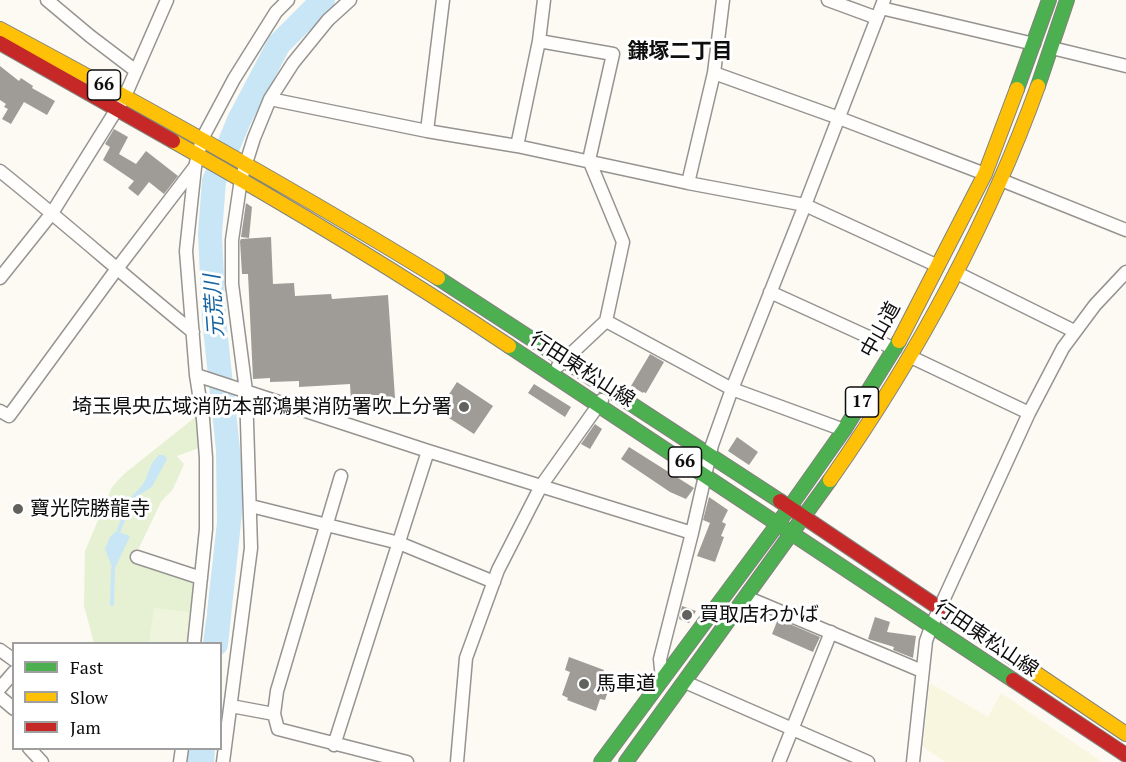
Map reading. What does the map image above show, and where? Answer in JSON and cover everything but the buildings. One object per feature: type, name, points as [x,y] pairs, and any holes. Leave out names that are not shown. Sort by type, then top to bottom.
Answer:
[{"type":"main road","name":"中山道","points":[[601,762],[777,525],[844,430],[895,349],[985,174],[1049,0]]},
{"type":"main road","name":"中山道","points":[[626,762],[804,517],[911,357],[957,273],[1001,180],[1052,48],[1067,0]]},
{"type":"main road","name":"行田東松山線","points":[[0,29],[245,163],[441,280],[562,362],[804,517],[1126,734]]},
{"type":"main road","name":"行田東松山線","points":[[0,44],[117,108],[199,160],[240,179],[432,295],[1126,755]]},
{"type":"street","points":[[47,0],[136,71]]},
{"type":"street","points":[[0,278],[52,213],[125,96],[167,0]]},
{"type":"street","points":[[194,642],[206,529],[206,458],[196,375],[186,251],[199,160],[205,141],[234,79],[276,12],[288,0]]},
{"type":"street","points":[[223,762],[251,548],[246,391],[232,284],[232,240],[240,179],[270,99],[299,55],[328,20],[350,0]]},
{"type":"street","points":[[427,131],[443,0]]},
{"type":"street","points":[[517,146],[539,41],[544,0]]},
{"type":"street","points":[[688,183],[714,73],[723,0]]},
{"type":"street","points":[[828,0],[881,8],[1034,44]]},
{"type":"street","points":[[662,680],[660,659],[693,533],[708,455],[881,8]]},
{"type":"street","points":[[539,41],[613,54],[589,160],[623,242],[606,321],[562,362],[553,374]]},
{"type":"street","points":[[1052,48],[1126,66]]},
{"type":"street","points":[[714,73],[985,174]]},
{"type":"street","points":[[270,99],[427,131],[589,160],[688,183],[805,205],[938,266]]},
{"type":"street","points":[[0,411],[9,416],[199,160]]},
{"type":"street","points":[[0,171],[193,332]]},
{"type":"street","points":[[1001,180],[1126,230]]},
{"type":"street","points":[[913,762],[926,641],[939,609],[1029,413],[1063,348],[1074,331],[1126,272]]},
{"type":"street","points":[[957,273],[1074,331]]},
{"type":"street","points":[[770,292],[895,349]]},
{"type":"street","points":[[606,321],[732,389],[844,430]]},
{"type":"street","points":[[911,357],[1029,413]]},
{"type":"street","points":[[196,375],[428,451],[693,533]]},
{"type":"street","points":[[457,762],[466,658],[494,582],[541,486],[608,391]]},
{"type":"street","points":[[334,745],[428,451]]},
{"type":"street","points":[[340,476],[277,691],[274,714],[278,729],[369,758],[407,762]]},
{"type":"street","points":[[250,506],[399,543],[494,582]]},
{"type":"street","points":[[137,557],[201,578]]},
{"type":"street","points":[[920,639],[941,590]]},
{"type":"street","points":[[746,597],[922,671]]},
{"type":"street","points":[[779,762],[831,632]]},
{"type":"street","points":[[0,688],[12,674]]},
{"type":"street","points":[[685,682],[868,762]]},
{"type":"street","points":[[0,697],[12,707]]},
{"type":"street","points":[[231,706],[274,714]]},
{"type":"street","points":[[30,750],[42,762]]},
{"type":"shaded area","points":[[930,683],[988,717],[1001,693],[1102,762],[946,762],[923,747]]},
{"type":"green space","points":[[198,415],[204,446],[177,456],[184,464],[173,489],[161,502],[137,552],[194,580],[197,585],[189,642],[94,642],[84,606],[85,551],[112,487],[124,474]]},
{"type":"green space","points":[[154,608],[190,612],[187,642],[149,642]]},
{"type":"water","points":[[159,455],[164,455],[167,459],[152,487],[134,498],[131,504],[128,503],[143,484]]},
{"type":"water","points":[[116,531],[130,536],[115,568],[112,567],[105,549],[110,537]]},
{"type":"waterway","name":"元荒川","points":[[216,642],[230,513],[230,468],[214,319],[210,234],[214,181],[239,120],[279,44],[323,0]]},
{"type":"waterway","points":[[209,612],[219,526],[218,449]]},
{"type":"waterway","points":[[119,530],[129,504]]},
{"type":"waterway","points":[[112,604],[113,568]]},
{"type":"waterway","points":[[205,642],[208,620]]},
{"type":"waterway","points":[[189,762],[191,750]]},
{"type":"waterway","name":"元荒川","points":[[202,762],[203,750]]},
{"type":"traffic: fast","points":[[1017,89],[1049,0]]},
{"type":"traffic: fast","points":[[1038,86],[1067,0]]},
{"type":"traffic: fast","points":[[438,278],[780,501]]},
{"type":"traffic: fast","points":[[601,762],[777,525],[844,430],[899,341]]},
{"type":"traffic: fast","points":[[509,346],[1013,680]]},
{"type":"traffic: fast","points":[[626,762],[830,480]]},
{"type":"traffic: slow","points":[[0,29],[221,150],[438,278]]},
{"type":"traffic: slow","points":[[830,480],[892,386],[947,290],[996,190],[1038,86]]},
{"type":"traffic: slow","points":[[899,341],[985,174],[1017,89]]},
{"type":"traffic: slow","points":[[173,141],[343,240],[509,346]]},
{"type":"traffic: slow","points":[[1000,649],[1126,734]]},
{"type":"traffic: jam","points":[[0,43],[173,141]]},
{"type":"traffic: jam","points":[[780,501],[1000,649]]},
{"type":"traffic: jam","points":[[1013,680],[1126,755]]},
{"type":"place","name":"埼玉県央広域消防本部鴻巣消防署吹上分署","points":[[464,407]]},
{"type":"place","name":"寶光院勝龍寺","points":[[18,509]]},
{"type":"place","name":"買取店わかば","points":[[687,615]]},
{"type":"place","name":"馬車道","points":[[584,684]]},
{"type":"district","name":"鎌塚二丁目","points":[[680,52]]}]
